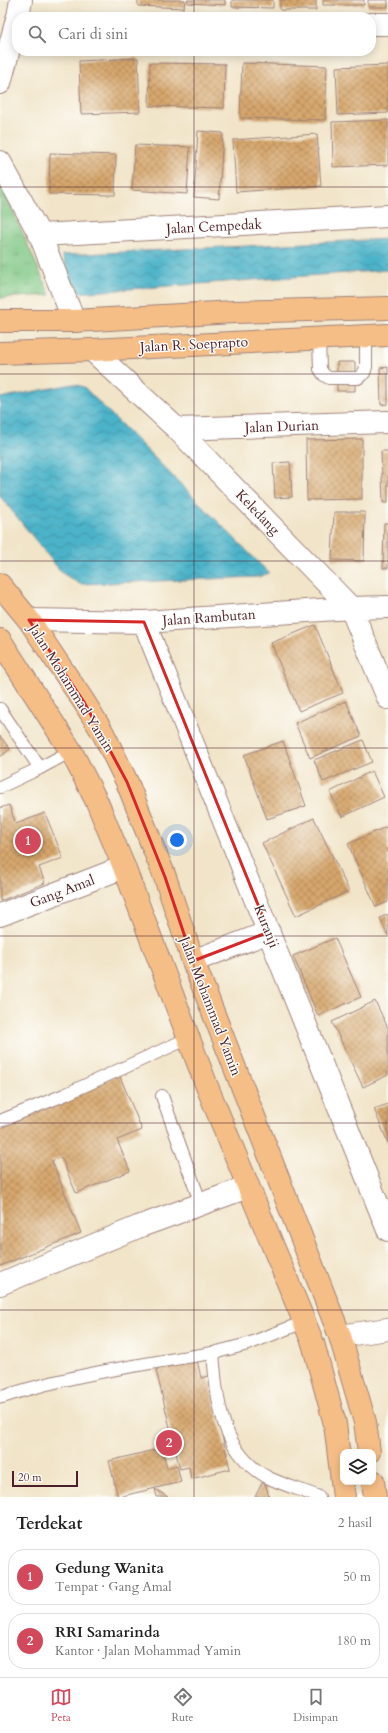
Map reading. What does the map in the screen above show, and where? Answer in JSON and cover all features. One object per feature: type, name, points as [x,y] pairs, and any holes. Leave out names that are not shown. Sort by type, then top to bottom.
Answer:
[{"type":"main road","name":"Jalan R. Soeprapto","points":[[0,321],[74,321],[234,312],[388,308]]},
{"type":"main road","name":"Jalan R. Soeprapto","points":[[0,353],[92,350],[388,335]]},
{"type":"main road","name":"Jalan Mohammad Yamin","points":[[0,585],[29,620],[103,733],[124,775],[165,877],[193,961],[340,1336],[365,1422],[369,1449]]},
{"type":"main road","points":[[0,640],[71,751],[97,802],[124,867],[248,1187],[313,1343],[335,1424],[344,1497]]},
{"type":"main road","points":[[313,1343],[340,1336]]},
{"type":"main road","points":[[374,1485],[375,1497]]},
{"type":"street","points":[[18,12],[21,0]]},
{"type":"street","points":[[376,24],[388,24]]},
{"type":"street","points":[[0,83],[12,34]]},
{"type":"street","points":[[0,162],[40,236],[74,321]]},
{"type":"street","name":"Jalan Cempedak","points":[[40,236],[388,216]]},
{"type":"street","name":"Keledang","points":[[92,350],[177,429],[351,608],[388,698]]},
{"type":"street","name":"Jalan Durian","points":[[177,429],[388,422]]},
{"type":"street","name":"Jalan Rambutan","points":[[29,620],[144,622],[351,608],[388,607]]},
{"type":"street","name":"Kuranji","points":[[144,622],[388,1230]]},
{"type":"street","name":"Gang Amal","points":[[0,915],[124,867]]},
{"type":"street","points":[[193,961],[269,932]]},
{"type":"street","points":[[0,1284],[138,1227],[248,1187]]},
{"type":"street","points":[[340,1336],[388,1329]]},
{"type":"lane","points":[[319,338],[320,369],[324,375],[328,378],[358,378],[364,373],[366,367],[366,335]]},
{"type":"lane","points":[[0,709],[40,768]]},
{"type":"lane","points":[[0,787],[71,751]]},
{"type":"lane","points":[[0,1121],[64,1095],[189,1038]]},
{"type":"lane","points":[[162,1096],[201,1204]]},
{"type":"lane","points":[[2,1397],[30,1388],[141,1364],[213,1353],[248,1344],[304,1322]]},
{"type":"lane","points":[[213,1353],[217,1389],[224,1422],[233,1446],[242,1458],[268,1477],[319,1497]]},
{"type":"highlighted area","points":[[29,620],[144,622],[269,932],[193,961],[165,877],[127,782],[84,702]]},
{"type":"green space","points":[[0,182],[50,295],[0,298]]},
{"type":"water","points":[[388,239],[388,270],[75,293],[62,255]]},
{"type":"water","points":[[73,384],[84,387],[269,573],[258,577],[80,584],[62,573],[0,496],[0,398]]},
{"type":"building","points":[[138,0],[185,0],[184,8],[138,6]]},
{"type":"building","points":[[187,0],[225,0],[225,5],[187,3]]},
{"type":"building","points":[[232,0],[273,0],[273,8],[232,7]]},
{"type":"building","points":[[280,0],[316,0],[316,10],[280,10]]},
{"type":"building","points":[[323,0],[364,0],[364,5],[323,5]]},
{"type":"building","points":[[368,0],[388,0],[388,7],[368,7]]},
{"type":"building","points":[[138,58],[140,112],[81,114],[79,61]]},
{"type":"building","points":[[150,63],[225,64],[224,108],[149,106]]},
{"type":"building","points":[[242,63],[327,66],[325,120],[240,118]]},
{"type":"building","points":[[388,65],[388,113],[338,115],[336,67]]},
{"type":"building","points":[[388,120],[388,165],[333,167],[332,122]]},
{"type":"building","points":[[198,131],[223,133],[219,199],[194,197]]},
{"type":"building","points":[[317,134],[321,186],[236,192],[233,140]]},
{"type":"building","points":[[135,145],[190,147],[187,194],[132,190]]},
{"type":"building","points":[[50,153],[116,155],[115,195],[49,194]]},
{"type":"building","points":[[337,362],[355,362],[355,391],[337,391]]},
{"type":"building","points":[[388,367],[388,404],[381,405],[380,368]]},
{"type":"building","points":[[362,439],[362,499],[307,500],[306,440]]},
{"type":"building","points":[[381,451],[388,451],[388,503],[383,503]]},
{"type":"building","points":[[290,462],[292,497],[275,498],[273,463]]},
{"type":"building","points":[[334,512],[365,512],[364,561],[332,560]]},
{"type":"building","points":[[384,523],[388,523],[388,568],[383,568]]},
{"type":"building","points":[[315,625],[343,693],[299,711],[271,643]]},
{"type":"building","points":[[346,701],[361,736],[310,758],[295,723]]},
{"type":"building","points":[[0,736],[10,749],[0,757]]},
{"type":"building","points":[[363,740],[372,762],[323,782],[314,760]]},
{"type":"building","points":[[283,741],[306,806],[267,819],[244,755]]},
{"type":"building","points":[[372,771],[384,797],[342,817],[330,792]]},
{"type":"building","points":[[9,805],[16,824],[45,813],[63,858],[39,867],[45,883],[0,901],[0,808]]},
{"type":"building","points":[[314,818],[349,891],[296,916],[262,843]]},
{"type":"building","points":[[388,826],[388,902],[376,907],[348,844]]},
{"type":"building","points":[[388,914],[388,936],[380,918]]},
{"type":"building","points":[[335,938],[361,997],[318,1016],[293,956]]},
{"type":"building","points":[[375,1001],[388,1028],[388,1075],[363,1087],[332,1022]]},
{"type":"building","points":[[119,1074],[142,1130],[117,1140],[130,1171],[76,1193],[61,1157],[52,1161],[81,1233],[0,1266],[0,1123]]},
{"type":"building","points":[[388,1104],[388,1143],[374,1109]]},
{"type":"building","points":[[197,1360],[201,1378],[208,1376],[230,1469],[191,1479],[189,1467],[180,1469],[156,1370]]},
{"type":"building","points":[[162,1448],[167,1468],[177,1465],[181,1482],[118,1497],[109,1461]]},
{"type":"building","points":[[264,1479],[269,1497],[255,1497]]},
{"type":"building","points":[[155,1489],[168,1497],[157,1497]]},
{"type":"place","name":"Gedung Wanita","points":[[28,841]]},
{"type":"place","name":"RRI Samarinda","points":[[169,1443]]}]
